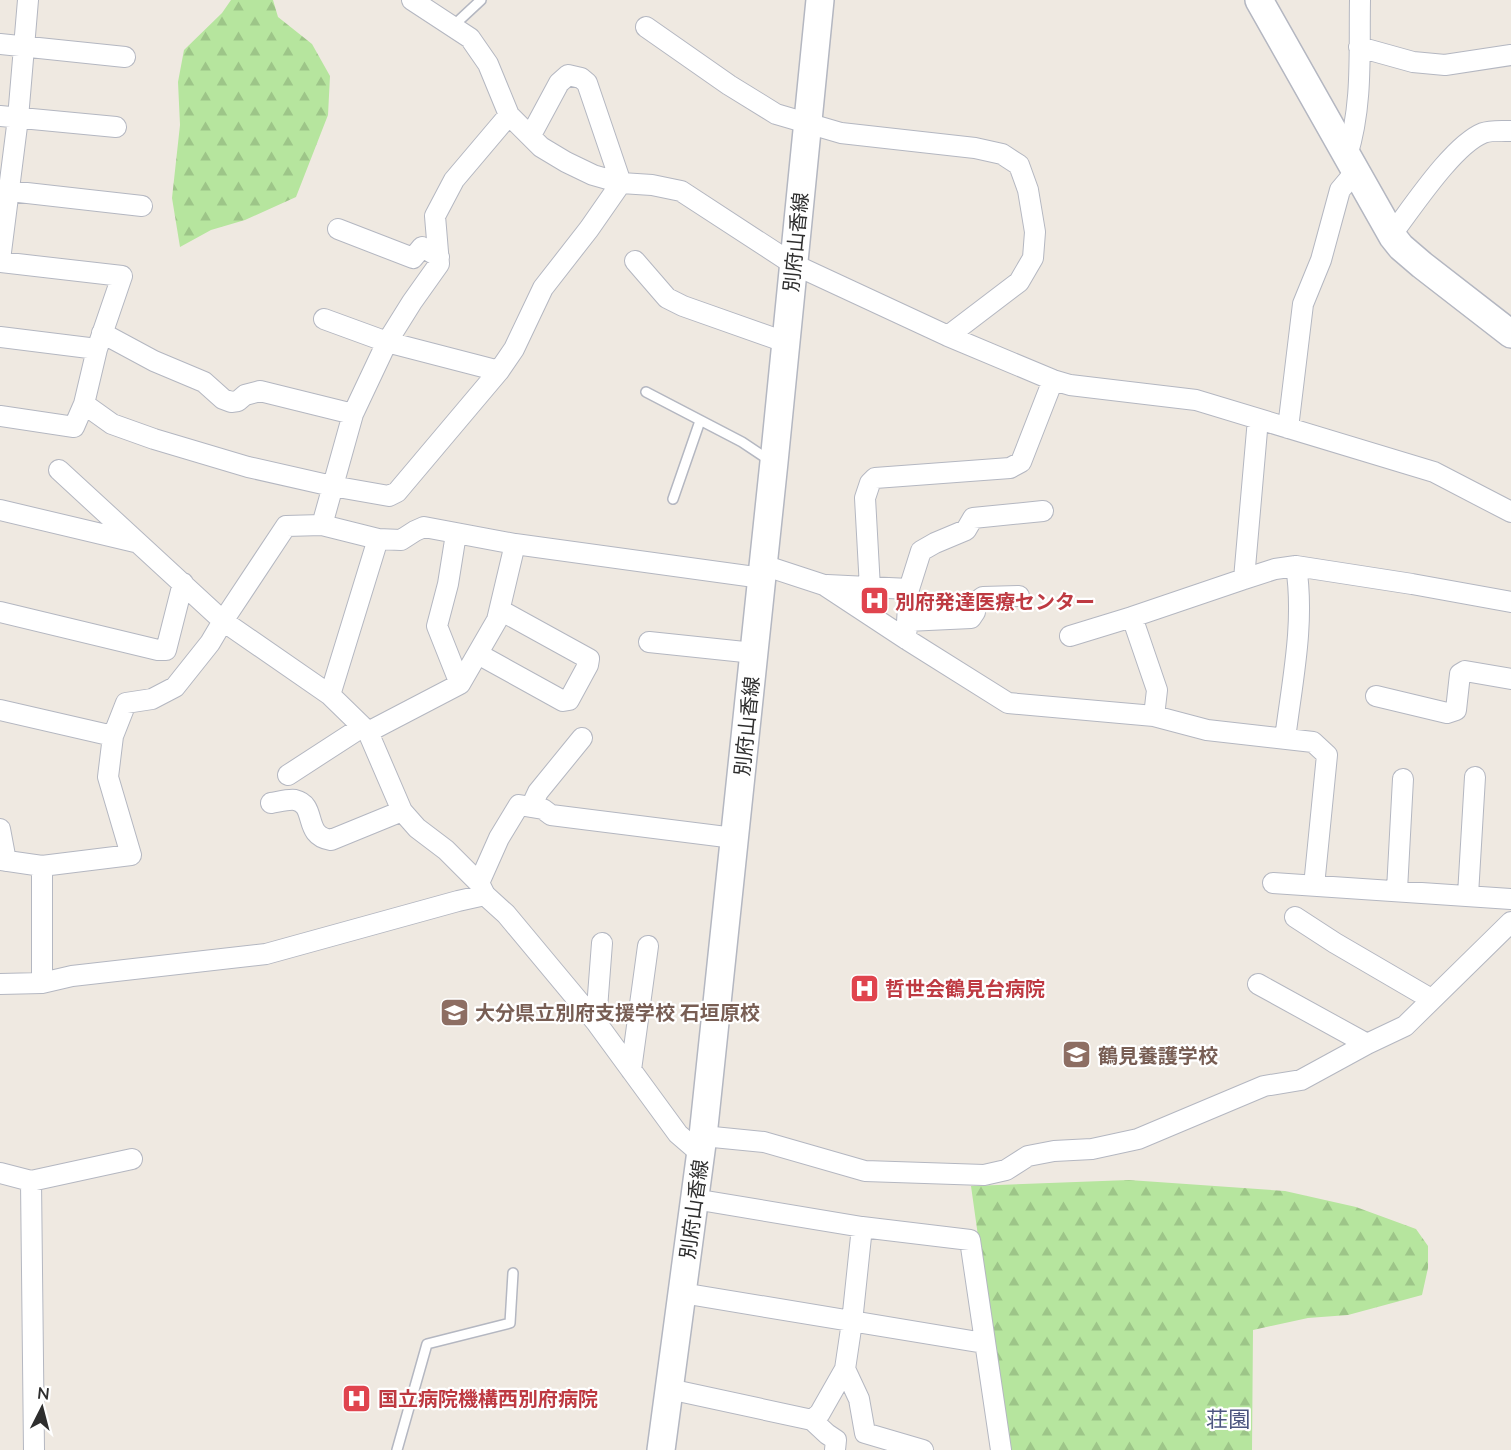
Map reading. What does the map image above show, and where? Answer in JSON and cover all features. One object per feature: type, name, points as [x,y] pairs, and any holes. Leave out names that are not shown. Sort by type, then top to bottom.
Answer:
[{"type":"main road","name":"別府山香線","points":[[662,1450],[701,1144],[763,571],[820,0]]},
{"type":"main road","points":[[1259,0],[1392,234],[1410,255],[1511,334]]},
{"type":"street","points":[[0,416],[74,427],[84,404],[100,341],[122,276],[0,261],[9,117],[24,46],[28,0]]},
{"type":"street","points":[[412,0],[470,38],[488,64],[509,115],[541,147],[593,175],[621,183],[652,185],[681,191],[793,264],[948,336],[1053,380],[1070,385],[1196,400],[1434,472],[1511,512]]},
{"type":"street","points":[[1288,428],[1303,304],[1321,260],[1340,190],[1352,164],[1357,110],[1360,0]]},
{"type":"street","points":[[646,27],[729,85],[776,114],[841,133],[975,148],[1002,154],[1019,165],[1028,190],[1035,232],[1033,258],[1019,282],[948,336]]},
{"type":"street","points":[[0,44],[125,57]]},
{"type":"street","points":[[1359,47],[1413,62],[1446,64],[1511,54]]},
{"type":"street","points":[[531,135],[559,82],[568,75],[581,78],[587,83],[621,183]]},
{"type":"street","points":[[322,525],[352,414],[387,342],[439,264],[435,216],[454,180],[509,115]]},
{"type":"street","points":[[9,117],[116,127]]},
{"type":"street","points":[[1392,234],[1452,157],[1476,137],[1486,132],[1511,131]]},
{"type":"street","points":[[84,404],[111,424],[154,439],[248,466],[332,486],[389,496],[397,492],[499,371],[514,350],[543,288],[621,183]]},
{"type":"street","points":[[4,191],[142,206]]},
{"type":"street","points":[[338,229],[413,258],[422,247],[439,257]]},
{"type":"street","points":[[635,261],[667,297],[683,306],[785,342]]},
{"type":"street","points":[[324,319],[387,342],[499,371]]},
{"type":"street","points":[[0,337],[100,341],[204,381],[224,399],[231,402],[260,391],[352,414]]},
{"type":"street","points":[[870,588],[865,498],[870,483],[875,478],[1010,468],[1021,462],[1053,380]]},
{"type":"street","points":[[1244,579],[1258,419]]},
{"type":"street","points":[[59,470],[223,621],[330,695],[365,730],[402,811],[417,828],[446,850],[506,914],[596,1022],[678,1134],[701,1144],[764,1142],[865,1172],[984,1175],[1006,1170],[1029,1156],[1054,1151],[1092,1149],[1138,1139],[1264,1086],[1301,1080],[1366,1044],[1405,1026],[1511,922]]},
{"type":"street","points":[[0,510],[136,542]]},
{"type":"street","points":[[906,630],[909,589],[921,551],[966,530],[973,518],[1043,511]]},
{"type":"street","points":[[0,829],[3,860],[42,866],[131,855],[108,777],[113,736],[126,703],[152,699],[175,687],[210,643],[286,526],[322,525],[378,539],[401,540],[424,527],[515,544],[763,571],[824,585],[909,589]]},
{"type":"street","points":[[456,534],[448,584],[437,626],[460,684]]},
{"type":"street","points":[[330,695],[378,539]]},
{"type":"street","points":[[288,775],[365,730],[460,684],[497,620],[515,544]]},
{"type":"street","points":[[1285,739],[1299,633],[1300,590],[1296,566]]},
{"type":"street","points":[[1070,636],[1275,569],[1296,566],[1511,602]]},
{"type":"street","points":[[0,612],[166,650],[183,583]]},
{"type":"street","points":[[824,585],[906,630],[1008,703],[1154,716],[1207,730],[1313,742],[1327,755],[1314,886]]},
{"type":"street","points":[[906,630],[971,618],[975,612],[976,602],[983,597],[1019,596]]},
{"type":"street","points":[[478,654],[563,701],[569,700],[588,665],[589,660],[500,610]]},
{"type":"street","points":[[1132,617],[1157,690],[1154,716]]},
{"type":"street","points":[[649,642],[754,653]]},
{"type":"street","points":[[1376,696],[1447,713],[1456,710],[1460,674],[1465,671],[1511,679]]},
{"type":"street","points":[[0,710],[113,736]]},
{"type":"street","points":[[531,807],[538,792],[582,738]]},
{"type":"street","points":[[1468,895],[1476,777]]},
{"type":"street","points":[[1397,890],[1403,779]]},
{"type":"street","points":[[271,803],[294,800],[303,803],[307,808],[315,834],[322,839],[331,840],[402,811]]},
{"type":"street","points":[[482,889],[500,838],[519,805],[543,808],[551,815],[734,838]]},
{"type":"street","points":[[42,866],[42,983]]},
{"type":"street","points":[[1273,883],[1511,899]]},
{"type":"street","points":[[0,984],[42,983],[72,976],[266,954],[482,889]]},
{"type":"street","points":[[1295,917],[1431,999]]},
{"type":"street","points":[[596,1022],[602,943]]},
{"type":"street","points":[[631,1070],[648,946]]},
{"type":"street","points":[[1258,984],[1366,1044]]},
{"type":"street","points":[[0,1173],[31,1181],[132,1159]]},
{"type":"street","points":[[31,1181],[34,1450]]},
{"type":"street","points":[[694,1199],[862,1227],[970,1240],[1001,1450]]},
{"type":"street","points":[[812,1420],[820,1413],[844,1369],[852,1322],[862,1227]]},
{"type":"street","points":[[681,1293],[984,1343]]},
{"type":"street","points":[[844,1369],[859,1399],[865,1433]]},
{"type":"street","points":[[669,1389],[812,1420],[836,1445],[865,1433],[923,1450]]},
{"type":"lane","points":[[452,27],[481,0]]},
{"type":"lane","points":[[646,392],[742,442],[774,462]]},
{"type":"lane","points":[[673,499],[700,421]]},
{"type":"lane","points":[[397,1450],[427,1344],[510,1323],[513,1273]]},
{"type":"green space","points":[[231,0],[273,0],[278,17],[312,44],[330,76],[328,115],[296,197],[245,220],[211,230],[180,247],[172,198],[180,125],[178,82],[184,50],[222,13]]},
{"type":"green space","points":[[1129,1180],[1285,1191],[1356,1207],[1416,1229],[1428,1246],[1428,1268],[1422,1295],[1348,1315],[1308,1318],[1253,1330],[1252,1450],[1008,1450],[971,1186]]},
{"type":"place","name":"別府発達医療センター","points":[[874,601]]},
{"type":"place","name":"哲世会鶴見台病院","points":[[864,988]]},
{"type":"place","name":"大分県立別府支援学校 石垣原校","points":[[454,1012]]},
{"type":"place","name":"鶴見養護学校","points":[[1077,1055]]},
{"type":"place","name":"国立病院機構西別府病院","points":[[357,1398]]},
{"type":"district","name":"荘園","points":[[1228,1418]]}]
